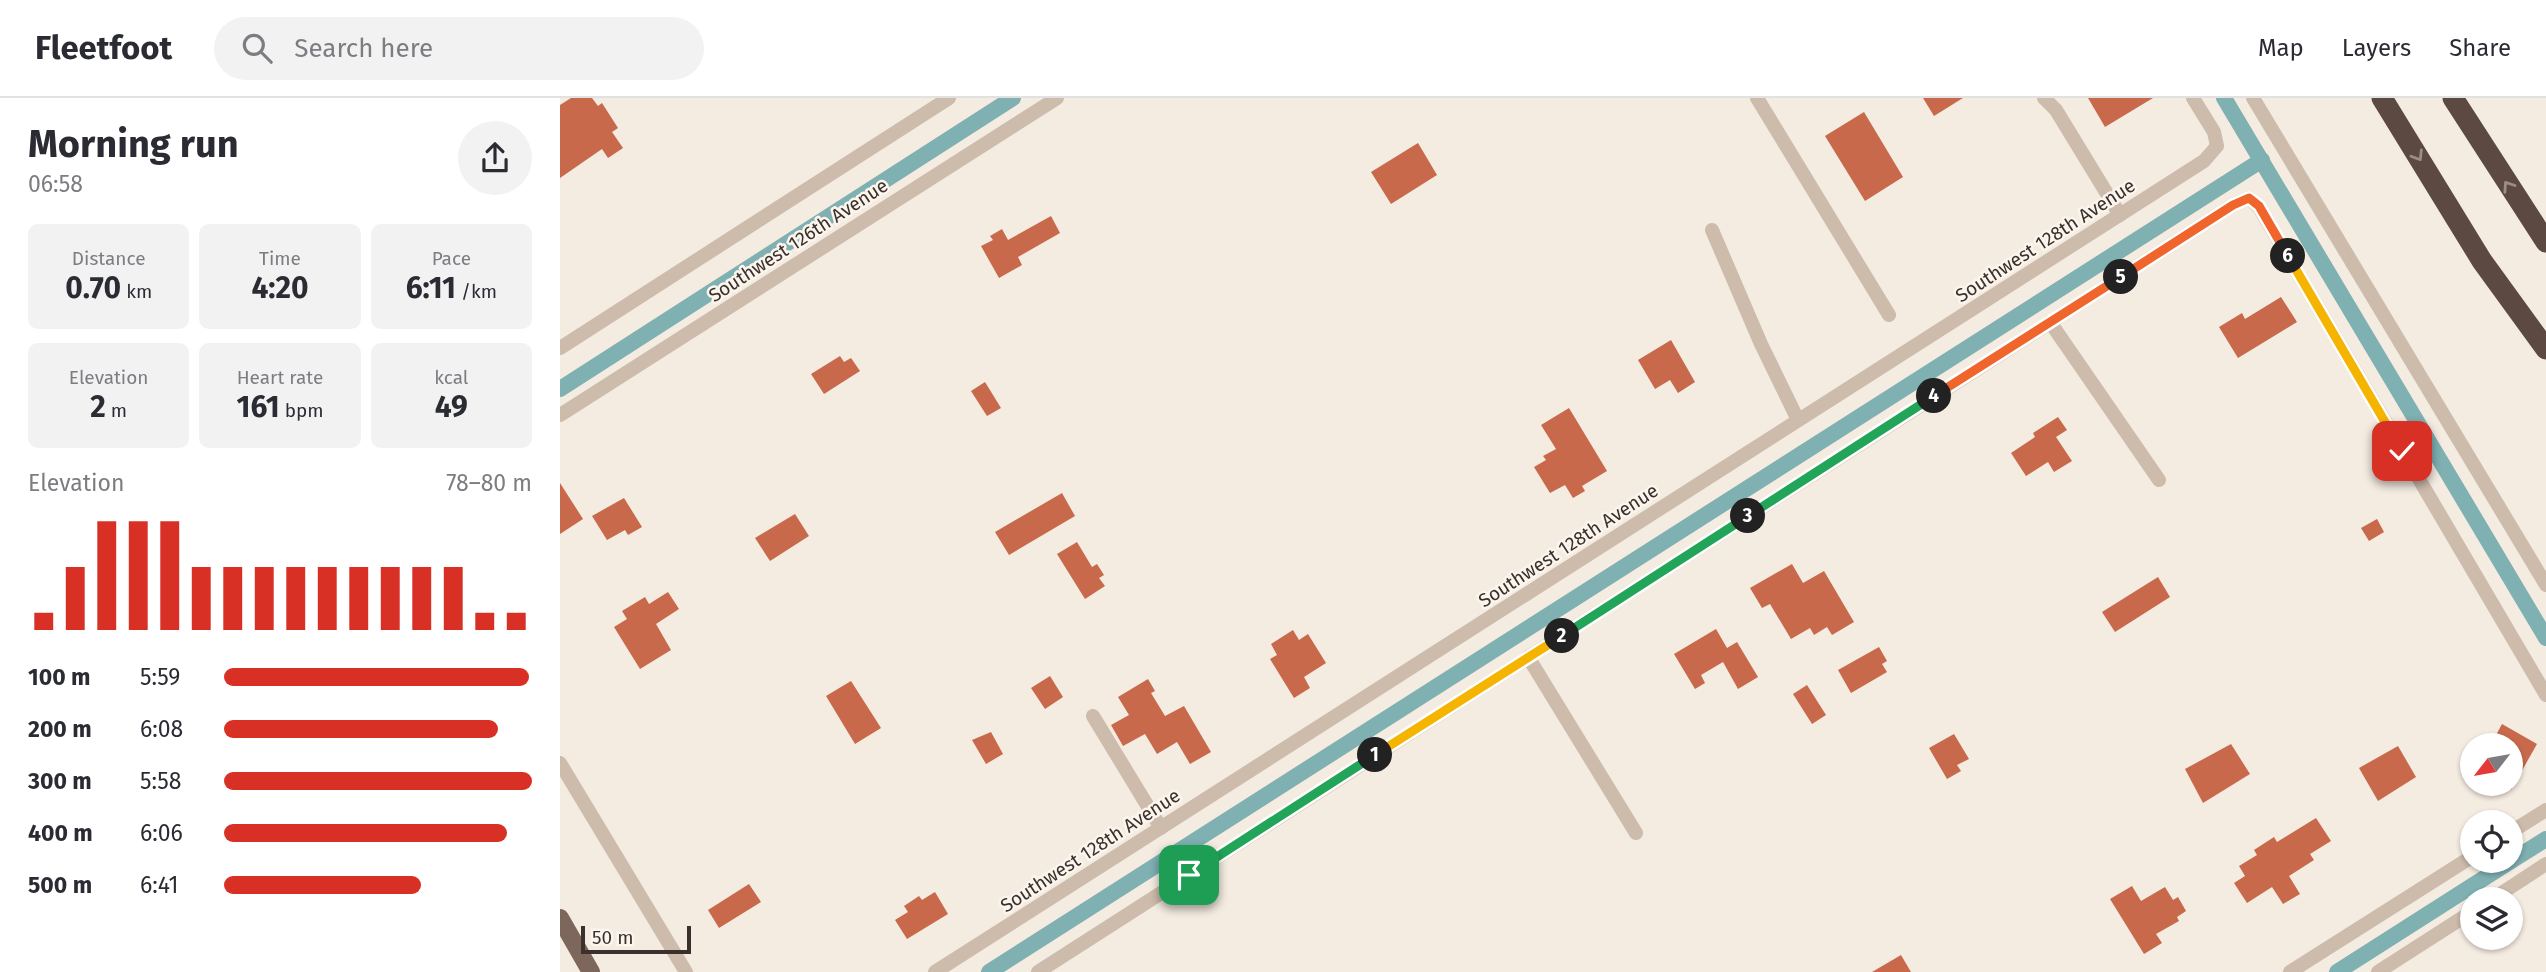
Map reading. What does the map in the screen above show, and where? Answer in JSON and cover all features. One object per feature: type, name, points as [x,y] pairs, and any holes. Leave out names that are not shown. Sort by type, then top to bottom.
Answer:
[{"type":"highway","points":[[2382,98],[2482,261],[2546,349]]},
{"type":"highway","points":[[2452,98],[2546,242]]},
{"type":"main road","points":[[560,918],[591,972]]},
{"type":"street","name":"Southwest 126th Avenue","points":[[560,348],[949,98]]},
{"type":"street","name":"Southwest 126th Avenue","points":[[560,415],[1057,98]]},
{"type":"street","points":[[1756,98],[1889,315]]},
{"type":"street","points":[[2044,98],[2056,110],[2119,215]]},
{"type":"street","name":"Southwest 128th Avenue","points":[[935,972],[2204,161],[2217,146],[2214,132],[2193,98]]},
{"type":"street","points":[[2253,98],[2546,585]]},
{"type":"street","points":[[1038,972],[2233,205],[2249,198],[2259,206],[2546,695]]},
{"type":"street","points":[[1712,230],[1760,344],[1798,420]]},
{"type":"street","points":[[2050,322],[2159,480]]},
{"type":"street","points":[[1528,657],[1636,833]]},
{"type":"street","points":[[1093,716],[1161,828]]},
{"type":"street","points":[[560,763],[686,972]]},
{"type":"street","points":[[2523,824],[2546,810]]},
{"type":"street","points":[[2290,972],[2460,864]]},
{"type":"street","points":[[2511,887],[2546,864]]},
{"type":"street","points":[[2378,972],[2460,919]]},
{"type":"building","points":[[571,98],[592,98],[598,106],[602,103],[618,128],[612,132],[623,148],[608,158],[602,149],[560,178],[560,105]]},
{"type":"building","points":[[1923,98],[1963,98],[1934,116]]},
{"type":"building","points":[[2088,98],[2153,98],[2105,127]]},
{"type":"building","points":[[1864,112],[1903,177],[1865,201],[1825,136]]},
{"type":"building","points":[[1418,143],[1437,175],[1391,204],[1371,172]]},
{"type":"building","points":[[1051,216],[1060,233],[1018,257],[1022,265],[999,278],[981,246],[993,240],[990,236],[1002,229],[1008,240]]},
{"type":"building","points":[[2281,297],[2297,322],[2238,358],[2219,327],[2242,313],[2245,319]]},
{"type":"building","points":[[1671,340],[1695,382],[1678,393],[1670,380],[1655,389],[1638,360]]},
{"type":"building","points":[[840,356],[844,362],[851,358],[860,371],[824,394],[811,374]]},
{"type":"building","points":[[985,382],[1001,408],[987,416],[971,391]]},
{"type":"building","points":[[1569,408],[1607,471],[1582,486],[1585,491],[1573,498],[1565,485],[1550,493],[1534,467],[1546,460],[1543,456],[1556,449],[1541,425]]},
{"type":"building","points":[[2058,417],[2067,430],[2056,437],[2072,461],[2054,472],[2048,462],[2026,476],[2011,453],[2035,437],[2033,433]]},
{"type":"building","points":[[560,483],[583,519],[560,534]]},
{"type":"building","points":[[1062,493],[1075,516],[1009,555],[995,532]]},
{"type":"building","points":[[624,498],[642,527],[628,535],[625,530],[607,540],[592,516]]},
{"type":"building","points":[[795,514],[809,536],[770,561],[755,538]]},
{"type":"building","points":[[2377,519],[2384,532],[2369,541],[2361,528]]},
{"type":"building","points":[[1077,542],[1092,567],[1097,564],[1104,575],[1099,578],[1105,586],[1085,599],[1057,554]]},
{"type":"building","points":[[1792,564],[1803,583],[1824,571],[1854,622],[1832,635],[1827,627],[1814,635],[1810,628],[1791,639],[1770,604],[1762,608],[1750,588]]},
{"type":"building","points":[[2158,577],[2170,597],[2115,632],[2102,612]]},
{"type":"building","points":[[668,592],[679,609],[656,624],[671,650],[640,669],[614,627],[627,619],[622,611],[645,597],[649,604]]},
{"type":"building","points":[[1716,629],[1727,648],[1737,642],[1758,677],[1738,689],[1723,662],[1701,675],[1705,683],[1695,689],[1674,654]]},
{"type":"building","points":[[1293,630],[1299,640],[1308,634],[1326,663],[1304,677],[1310,688],[1294,698],[1270,659],[1277,655],[1271,644]]},
{"type":"building","points":[[1879,647],[1887,661],[1882,664],[1887,672],[1851,693],[1838,670]]},
{"type":"building","points":[[1050,676],[1063,697],[1045,709],[1031,688]]},
{"type":"building","points":[[1148,679],[1155,691],[1151,693],[1165,716],[1184,706],[1211,752],[1190,764],[1177,742],[1157,754],[1145,734],[1123,746],[1111,725],[1129,715],[1118,697]]},
{"type":"building","points":[[851,681],[881,728],[855,744],[826,696]]},
{"type":"building","points":[[1807,685],[1826,715],[1812,724],[1793,694]]},
{"type":"building","points":[[2502,724],[2518,733],[2497,733]]},
{"type":"building","points":[[991,732],[1003,754],[986,764],[972,740]]},
{"type":"building","points":[[1954,734],[1969,759],[1957,765],[1961,771],[1947,779],[1929,748]]},
{"type":"building","points":[[2524,737],[2537,744],[2524,767]]},
{"type":"building","points":[[2231,744],[2250,774],[2203,803],[2185,769]]},
{"type":"building","points":[[2398,746],[2416,777],[2378,801],[2359,768]]},
{"type":"building","points":[[2316,818],[2331,841],[2310,854],[2314,860],[2289,876],[2300,894],[2283,904],[2272,887],[2247,903],[2234,883],[2245,876],[2239,866],[2257,855],[2254,850],[2274,837],[2277,842]]},
{"type":"building","points":[[749,884],[761,902],[719,928],[708,910]]},
{"type":"building","points":[[2132,886],[2141,901],[2165,887],[2173,900],[2178,897],[2186,911],[2177,917],[2179,921],[2156,934],[2162,943],[2144,954],[2110,899]]},
{"type":"building","points":[[935,892],[948,914],[907,939],[895,920],[908,912],[904,906],[919,896],[922,900]]},
{"type":"building","points":[[1901,955],[1911,972],[1872,972]]},
{"type":"waterway","points":[[560,389],[1013,98]]},
{"type":"waterway","points":[[2224,98],[2546,638]]},
{"type":"waterway","points":[[989,972],[2262,160]]},
{"type":"waterway","points":[[2523,853],[2546,839]]},
{"type":"waterway","points":[[2337,972],[2492,873]]},
{"type":"route","points":[[1189,875],[2233,205],[2249,198],[2259,206],[2402,451]]}]
